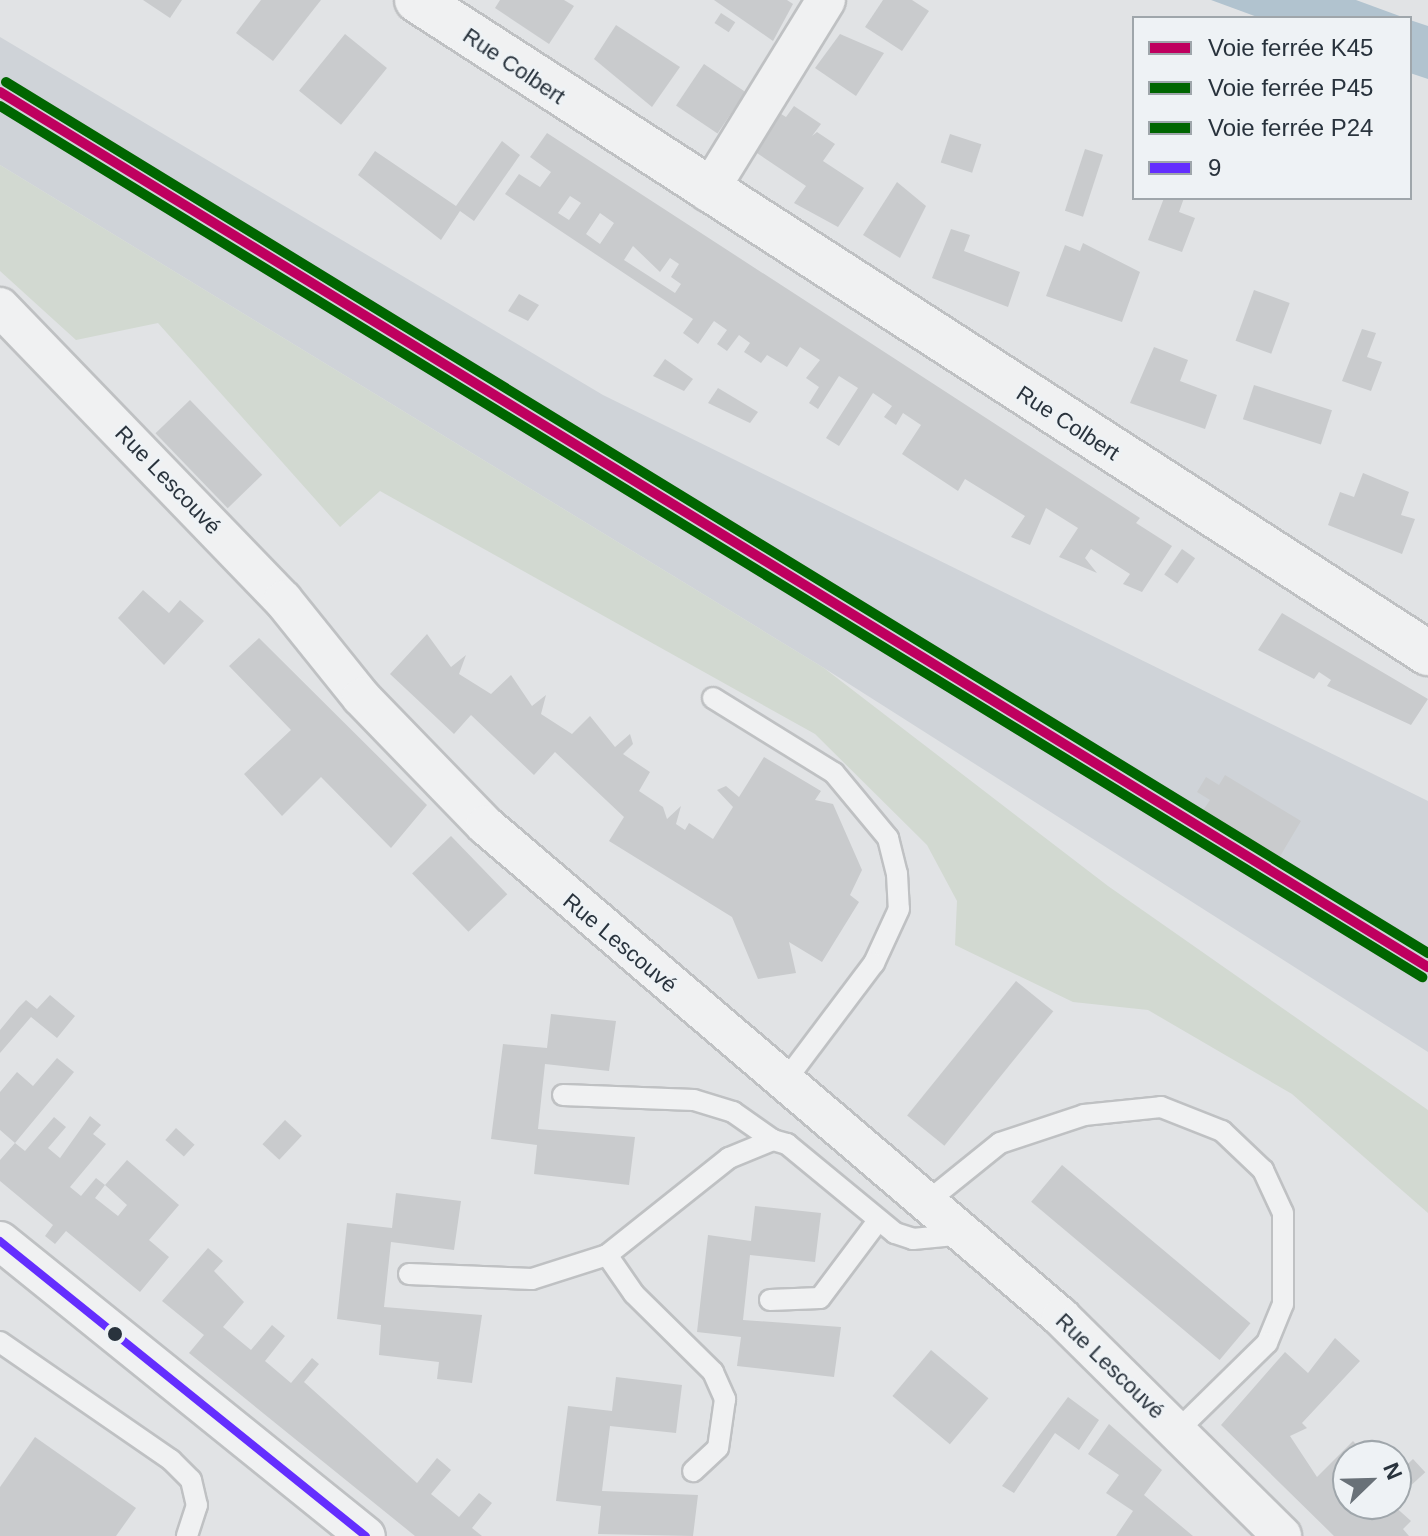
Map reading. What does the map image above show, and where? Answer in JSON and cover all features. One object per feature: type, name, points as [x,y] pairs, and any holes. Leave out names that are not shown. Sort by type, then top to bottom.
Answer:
[{"type":"street","points":[[708,192],[826,0]]},
{"type":"street","name":"Rue Colbert","points":[[437,6],[708,192],[1428,653]]},
{"type":"street","name":"Rue Lescouvé","points":[[0,307],[283,600],[361,697],[485,825],[967,1234],[1177,1431],[1282,1536]]},
{"type":"street","points":[[0,1241],[366,1536]]},
{"type":"lane","points":[[713,698],[834,773],[888,838],[897,874],[899,909],[874,963],[785,1081]]},
{"type":"lane","points":[[563,1095],[694,1100],[733,1112],[806,1158],[877,1222],[913,1239],[967,1234]]},
{"type":"lane","points":[[928,1201],[1000,1143],[1084,1115],[1161,1107],[1222,1131],[1263,1170],[1283,1213],[1283,1304],[1267,1343],[1177,1431]]},
{"type":"lane","points":[[409,1274],[532,1279],[607,1255],[729,1158],[773,1140]]},
{"type":"lane","points":[[770,1300],[820,1298],[877,1222]]},
{"type":"lane","points":[[607,1255],[634,1294],[713,1372],[725,1399],[718,1448],[693,1471]]},
{"type":"lane","points":[[0,1342],[171,1460],[191,1480],[197,1505],[187,1536]]},
{"type":"shaded area","points":[[0,37],[603,395],[1428,801],[1428,1052],[824,668],[0,165]]},
{"type":"shaded area","points":[[0,165],[824,668],[1108,886],[1428,1110],[1428,1213],[1292,1094],[1148,1010],[1073,1002],[955,945],[957,901],[927,845],[815,734],[380,491],[340,527],[158,323],[76,340],[0,271]]},
{"type":"water","points":[[1211,0],[1356,0],[1400,16],[1255,16]]},
{"type":"water","points":[[1412,21],[1428,26],[1428,79],[1412,74]]},
{"type":"building","points":[[143,0],[182,0],[170,18]]},
{"type":"building","points":[[261,0],[321,0],[273,61],[236,33]]},
{"type":"building","points":[[500,0],[564,0],[574,6],[549,44],[495,8]]},
{"type":"building","points":[[714,0],[787,0],[793,4],[773,41]]},
{"type":"building","points":[[883,0],[912,0],[929,11],[902,51],[865,27]]},
{"type":"building","points":[[721,13],[735,22],[729,32],[714,23]]},
{"type":"building","points":[[616,25],[680,67],[652,107],[594,59]]},
{"type":"building","points":[[345,34],[387,68],[341,125],[299,91]]},
{"type":"building","points":[[840,34],[884,53],[856,96],[815,68]]},
{"type":"building","points":[[704,64],[745,92],[717,133],[676,105]]},
{"type":"building","points":[[794,106],[821,124],[812,136],[817,132],[835,144],[823,161],[864,188],[838,227],[794,203],[806,186],[748,147],[773,109],[786,117]]},
{"type":"building","points":[[547,133],[1140,518],[1136,523],[1172,546],[1142,592],[1123,584],[1130,574],[1091,549],[1085,558],[1097,573],[1059,557],[1078,528],[1046,508],[1030,545],[1011,537],[1025,516],[965,479],[958,491],[902,454],[921,425],[903,413],[896,425],[884,417],[892,406],[873,393],[839,446],[826,438],[858,388],[839,376],[818,409],[809,403],[819,387],[806,378],[820,360],[800,347],[787,367],[767,355],[761,363],[744,352],[750,343],[739,335],[727,351],[717,344],[727,330],[714,321],[698,344],[683,333],[693,319],[505,194],[519,174],[540,187],[551,172],[530,157]],"holes":[[[570,196],[581,203],[569,220],[558,213]],[[600,213],[614,223],[600,244],[586,234]],[[633,246],[660,272],[670,258],[679,264],[671,277],[681,284],[675,293],[624,260]]]},
{"type":"building","points":[[950,134],[981,144],[972,173],[941,163]]},
{"type":"building","points":[[502,141],[520,155],[474,221],[460,211],[441,240],[358,175],[375,151],[456,206]]},
{"type":"building","points":[[1085,149],[1103,155],[1083,217],[1065,211]]},
{"type":"building","points":[[897,182],[926,206],[900,258],[863,235]]},
{"type":"building","points":[[1163,200],[1183,200],[1179,212],[1195,218],[1182,252],[1148,240]]},
{"type":"building","points":[[951,229],[970,235],[964,251],[1020,272],[1008,307],[932,278]]},
{"type":"building","points":[[1083,243],[1140,272],[1122,322],[1046,296],[1065,245],[1080,251]]},
{"type":"building","points":[[1254,290],[1290,303],[1271,354],[1236,341]]},
{"type":"building","points":[[519,294],[539,305],[528,321],[508,311]]},
{"type":"building","points":[[1362,329],[1376,333],[1367,357],[1382,362],[1371,391],[1342,381]]},
{"type":"building","points":[[1154,347],[1188,360],[1180,381],[1217,395],[1205,429],[1130,403]]},
{"type":"building","points":[[665,359],[693,379],[684,391],[653,376]]},
{"type":"building","points":[[1254,385],[1332,410],[1321,445],[1243,419]]},
{"type":"building","points":[[718,388],[758,412],[750,423],[708,403]]},
{"type":"building","points":[[190,400],[262,475],[228,508],[155,433]]},
{"type":"building","points":[[1363,473],[1409,492],[1401,515],[1415,519],[1402,554],[1328,525],[1340,492],[1354,497]]},
{"type":"building","points":[[1182,549],[1195,558],[1177,584],[1164,574]]},
{"type":"building","points":[[143,590],[169,613],[180,600],[204,621],[164,665],[118,618]]},
{"type":"building","points":[[1282,613],[1428,699],[1411,725],[1327,686],[1331,680],[1319,672],[1314,679],[1258,650]]},
{"type":"building","points":[[427,634],[451,667],[466,655],[459,674],[491,694],[511,675],[532,706],[546,695],[541,714],[572,734],[590,716],[615,747],[630,734],[633,744],[623,754],[650,772],[639,791],[663,807],[667,819],[681,806],[676,824],[685,830],[689,823],[713,839],[733,807],[717,790],[726,786],[739,797],[764,757],[821,791],[815,800],[833,804],[862,870],[850,895],[859,902],[822,962],[789,942],[796,973],[758,979],[732,917],[609,841],[624,817],[555,752],[534,775],[471,715],[454,734],[390,674]]},
{"type":"building","points":[[259,638],[427,805],[391,848],[321,777],[282,816],[244,774],[291,730],[229,666]]},
{"type":"building","points":[[1225,775],[1301,821],[1279,858],[1202,812],[1210,800],[1197,792],[1206,777],[1219,785]]},
{"type":"building","points":[[451,836],[507,894],[468,932],[412,874]]},
{"type":"building","points":[[1016,981],[1053,1011],[944,1146],[907,1115]]},
{"type":"building","points":[[50,995],[75,1016],[57,1038],[31,1017],[0,1053],[0,1030],[19,1007],[26,1000],[37,1009]]},
{"type":"building","points":[[551,1014],[616,1021],[609,1071],[545,1064],[538,1129],[635,1137],[629,1185],[534,1174],[537,1145],[491,1139],[503,1044],[547,1048]]},
{"type":"building","points":[[57,1058],[74,1072],[15,1143],[0,1130],[0,1092],[17,1072],[33,1086]]},
{"type":"building","points":[[90,1116],[101,1125],[93,1134],[106,1144],[70,1187],[81,1196],[96,1178],[105,1185],[127,1160],[179,1205],[149,1240],[169,1257],[140,1292],[66,1231],[55,1244],[45,1236],[53,1225],[0,1181],[0,1160],[15,1143],[25,1151],[54,1117],[66,1127],[48,1148],[60,1158]],"holes":[[[105,1185],[127,1205],[118,1216],[95,1198]]]},
{"type":"building","points":[[285,1120],[302,1136],[279,1160],[262,1144]]},
{"type":"building","points":[[176,1128],[195,1145],[184,1157],[165,1140]]},
{"type":"building","points":[[1062,1165],[1250,1323],[1220,1360],[1031,1202]]},
{"type":"building","points":[[396,1193],[461,1201],[454,1250],[391,1242],[384,1307],[482,1315],[472,1383],[437,1379],[439,1362],[379,1355],[381,1325],[337,1319],[347,1223],[392,1228]]},
{"type":"building","points":[[755,1206],[821,1213],[815,1262],[750,1255],[743,1320],[841,1327],[834,1377],[737,1366],[741,1337],[697,1332],[708,1235],[751,1241]]},
{"type":"building","points":[[208,1248],[223,1261],[214,1271],[244,1302],[223,1327],[251,1350],[272,1325],[285,1336],[265,1361],[291,1383],[312,1358],[319,1364],[304,1382],[417,1483],[437,1458],[451,1470],[431,1494],[459,1517],[479,1493],[492,1503],[472,1528],[482,1536],[415,1536],[189,1353],[204,1335],[162,1301]]},
{"type":"building","points":[[1335,1338],[1360,1361],[1302,1423],[1307,1428],[1290,1436],[1317,1477],[1332,1462],[1332,1520],[1410,1520],[1403,1529],[1409,1536],[1334,1536],[1221,1425],[1285,1352],[1308,1373]]},
{"type":"building","points":[[931,1350],[988,1398],[950,1444],[892,1396]]},
{"type":"building","points":[[616,1377],[682,1385],[676,1433],[610,1426],[602,1491],[698,1495],[693,1536],[598,1534],[601,1506],[556,1501],[568,1406],[612,1411]]},
{"type":"building","points":[[1068,1397],[1099,1420],[1079,1450],[1055,1433],[1014,1493],[1002,1486]]},
{"type":"building","points":[[1109,1424],[1162,1470],[1144,1495],[1193,1536],[1116,1536],[1133,1511],[1106,1493],[1119,1475],[1088,1454]]},
{"type":"building","points":[[35,1437],[136,1508],[116,1536],[0,1536],[0,1487]]},
{"type":"building","points":[[1413,1459],[1425,1472],[1412,1485]]},
{"type":"rail line","name":"P24","points":[[6,82],[1428,953]]},
{"type":"rail line","name":"K45","points":[[0,92],[1428,967]]},
{"type":"rail line","name":"P45","points":[[0,106],[1422,977]]},
{"type":"transit line","name":"9","points":[[0,1241],[366,1536]]}]
